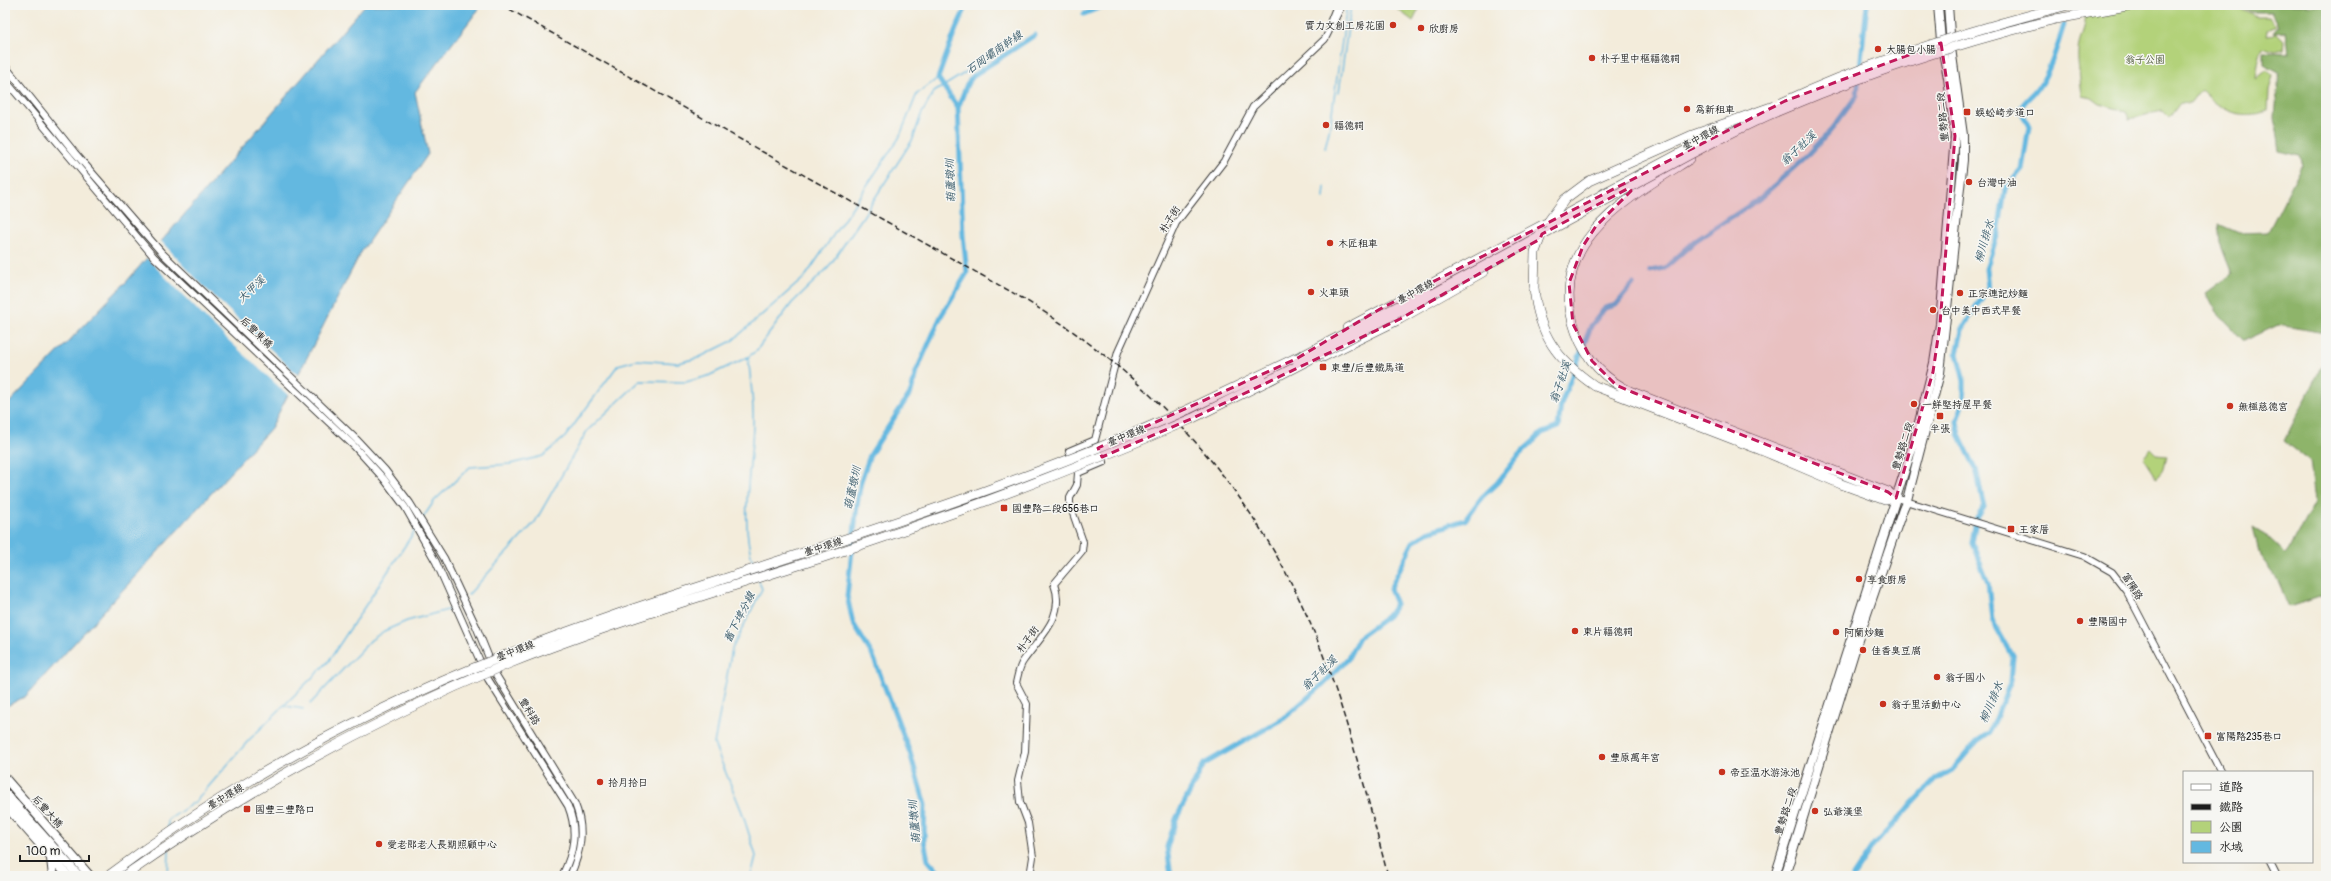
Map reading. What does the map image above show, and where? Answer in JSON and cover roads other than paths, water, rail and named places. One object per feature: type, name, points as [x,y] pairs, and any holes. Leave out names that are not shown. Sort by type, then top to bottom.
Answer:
[{"type":"highway","name":"臺中環線","points":[[108,876],[177,827],[303,751],[461,674],[614,614],[1002,485],[1145,429],[1296,359],[1698,143],[1774,106],[1890,60],[1970,33],[2068,5]]},
{"type":"highway","name":"臺中環線","points":[[124,876],[195,827],[292,769],[401,712],[467,682],[612,626],[876,540],[1048,478],[1191,419],[1379,324],[1516,248],[1723,138],[1789,106],[1893,66],[1960,45],[2056,19],[2132,5]]},
{"type":"highway","points":[[1296,359],[1380,309],[1549,222],[1695,144],[1782,101]]},
{"type":"highway","points":[[1774,106],[1690,136],[1589,181],[1565,200],[1544,228],[1535,252],[1535,303],[1545,335],[1578,373],[1600,388],[1888,492],[1896,498]]},
{"type":"highway","points":[[1723,138],[1627,200],[1596,226],[1582,246],[1573,267],[1569,283],[1570,311],[1576,333],[1587,356],[1616,385],[1763,446]]},
{"type":"highway","points":[[1268,381],[1335,351],[1400,319],[1585,213]]},
{"type":"main road","name":"豐勢路二段","points":[[1775,876],[1896,498],[1932,372],[1940,324],[1955,136],[1948,78],[1941,41],[1938,5]]},
{"type":"main road","name":"豐勢路二段","points":[[1785,876],[1856,646],[1907,500],[1940,373],[1961,192],[1963,135],[1951,48],[1948,5]]},
{"type":"main road","name":"后豐大橋","points":[[5,778],[90,876]]},
{"type":"main road","name":"后豐大橋","points":[[5,793],[79,876]]},
{"type":"main road","points":[[5,805],[68,876]]},
{"type":"main road","points":[[50,856],[53,875]]},
{"type":"street","name":"朴子街","points":[[1320,44],[1337,5]]},
{"type":"street","name":"朴子街","points":[[1095,440],[1118,352],[1176,223],[1224,161],[1256,103],[1320,44],[1331,30],[1342,5]]},
{"type":"street","name":"后豐東橋","points":[[5,66],[37,104],[58,138],[154,257],[354,446],[384,479],[405,507],[436,562]]},
{"type":"street","name":"后豐東橋","points":[[5,80],[162,253],[358,441],[381,465],[410,503],[444,558]]},
{"type":"street","points":[[1095,440],[1104,462],[1078,473],[1069,451],[1095,440]]},
{"type":"street","name":"朴子街","points":[[1030,876],[1032,857],[1031,844],[1018,781],[1025,752],[1027,704],[1016,683],[1023,661],[1052,621],[1057,610],[1058,600],[1054,584],[1082,551],[1083,542],[1070,505],[1070,498],[1077,485],[1078,473]]},
{"type":"street","name":"富陽路","points":[[1896,498],[1907,500],[2084,556],[2112,572],[2134,606],[2220,771]]},
{"type":"street","name":"豐科路","points":[[444,558],[476,626],[496,675],[577,810],[581,830],[581,844],[570,876]]},
{"type":"street","name":"豐科路","points":[[436,562],[488,679],[568,806],[574,837],[570,861],[562,876]]},
{"type":"street","points":[[2270,863],[2277,876]]},
{"type":"water","name":"大甲溪","points":[[365,5],[482,5],[415,92],[428,154],[360,254],[271,428],[26,696],[5,707],[5,407],[127,281]]},
{"type":"waterway","points":[[958,108],[938,78],[956,29],[967,5]]},
{"type":"waterway","name":"石岡壩南幹線","points":[[1084,14],[1106,5]]},
{"type":"waterway","points":[[1325,148],[1330,127],[1347,5]]},
{"type":"waterway","points":[[1339,92],[1351,5]]},
{"type":"waterway","name":"翁子社溪","points":[[1650,271],[1665,268],[1695,241],[1759,199],[1809,154],[1833,128],[1857,95],[1867,5]]},
{"type":"waterway","name":"柳川排水","points":[[1853,876],[1873,846],[1936,779],[1952,770],[1977,741],[1990,732],[2011,681],[2013,657],[1992,620],[1988,583],[1972,543],[1976,520],[1984,507],[1976,469],[1959,434],[1957,421],[1964,398],[1964,381],[1957,354],[1962,330],[1988,288],[1986,269],[1998,233],[2005,189],[2022,169],[2029,127],[2020,109],[2038,88],[2047,74],[2064,25]]},
{"type":"waterway","name":"葫蘆墩圳","points":[[942,876],[928,860],[924,840],[925,805],[910,753],[873,656],[853,623],[847,596],[857,505],[861,481],[870,455],[911,392],[916,372],[941,316],[967,273],[963,235],[958,108],[967,84],[974,75],[1035,35]]},
{"type":"waterway","name":"舊下埤分線","points":[[468,595],[535,522],[587,431],[640,381],[686,382],[708,376],[748,357],[756,351],[792,303],[828,268],[913,139],[921,115],[934,92],[989,58]]},
{"type":"waterway","points":[[422,519],[435,500],[470,467],[510,464],[543,456],[565,437],[618,365],[636,360],[678,363],[698,358],[732,341],[805,277],[899,138],[917,94],[938,78]]},
{"type":"waterway","points":[[1324,198],[1325,187]]},
{"type":"waterway","name":"翁子社溪","points":[[1171,876],[1167,847],[1176,819],[1204,764],[1283,719],[1320,687],[1347,660],[1359,637],[1388,616],[1396,604],[1390,589],[1413,542],[1428,532],[1465,520],[1482,497],[1497,483],[1519,455],[1542,433],[1558,427],[1561,404],[1591,326],[1605,308],[1616,305],[1633,284]]},
{"type":"waterway","name":"舊下埤分線","points":[[748,357],[753,418],[747,497],[747,532],[754,566]]},
{"type":"waterway","points":[[168,828],[168,820],[196,801],[249,740],[328,662],[416,529]]},
{"type":"waterway","name":"舊下埤分線","points":[[751,876],[756,856],[742,812],[714,744],[732,649],[762,589],[759,581]]},
{"type":"waterway","points":[[310,704],[371,640],[384,631],[407,621],[451,609]]},
{"type":"waterway","points":[[286,706],[303,709]]},
{"type":"waterway","points":[[168,876],[169,850]]},
{"type":"railway","points":[[502,5],[1022,298],[1069,329],[1113,362],[1154,399],[1192,439],[1227,481],[1259,526],[1287,574],[1311,625],[1345,717],[1388,876]]},
{"type":"place","name":"實力文創工房花園","points":[[1393,25]]},
{"type":"place","name":"欣廚房","points":[[1421,28]]},
{"type":"place","name":"大腸包小腸","points":[[1878,49]]},
{"type":"place","name":"朴子里中樞福德祠","points":[[1592,58]]},
{"type":"place","name":"為新租車","points":[[1687,109]]},
{"type":"place","name":"蜈蚣崎步道口","points":[[1967,112]]},
{"type":"place","name":"福德祠","points":[[1326,125]]},
{"type":"place","name":"台灣中油","points":[[1969,182]]},
{"type":"place","name":"木匠租車","points":[[1330,243]]},
{"type":"place","name":"火車頭","points":[[1311,292]]},
{"type":"place","name":"正宗連記炒麵","points":[[1960,293]]},
{"type":"place","name":"台中美中西式早餐","points":[[1933,310]]},
{"type":"place","name":"東豐/后豐鐵馬道","points":[[1323,367]]},
{"type":"place","name":"一鮮堅持屋早餐","points":[[1914,404]]},
{"type":"place","name":"無極慈德宮","points":[[2230,406]]},
{"type":"place","name":"半張","points":[[1940,416]]},
{"type":"place","name":"國豐路二段656巷口","points":[[1004,508]]},
{"type":"place","name":"王家厝","points":[[2011,529]]},
{"type":"place","name":"享食廚房","points":[[1859,579]]},
{"type":"place","name":"豐陽國中","points":[[2080,621]]},
{"type":"place","name":"東片福德祠","points":[[1575,631]]},
{"type":"place","name":"阿蘭炒麵","points":[[1836,632]]},
{"type":"place","name":"佳香臭豆腐","points":[[1863,650]]},
{"type":"place","name":"翁子國小","points":[[1937,677]]},
{"type":"place","name":"翁子里活動中心","points":[[1883,704]]},
{"type":"place","name":"富陽路235巷口","points":[[2208,736]]},
{"type":"place","name":"豐原萬年宮","points":[[1602,757]]},
{"type":"place","name":"帝亞溫水游泳池","points":[[1722,772]]},
{"type":"place","name":"拾月拾日","points":[[600,782]]},
{"type":"place","name":"國豐三豐路口","points":[[247,809]]},
{"type":"place","name":"弘爺漢堡","points":[[1815,811]]},
{"type":"place","name":"愛老郎老人長期照顧中心","points":[[379,844]]},
{"type":"park label","name":"翁子公園","points":[[2145,59]]}]
